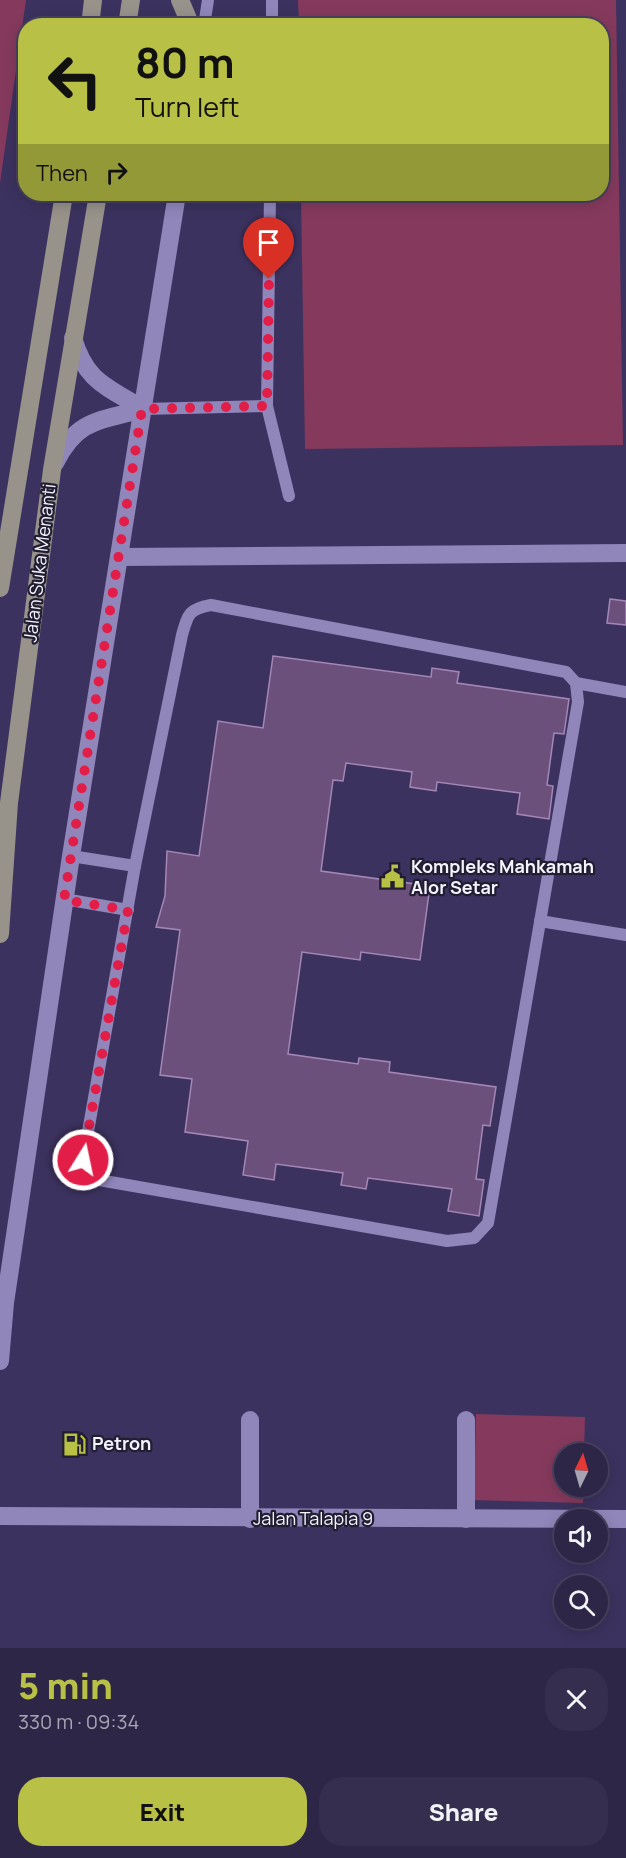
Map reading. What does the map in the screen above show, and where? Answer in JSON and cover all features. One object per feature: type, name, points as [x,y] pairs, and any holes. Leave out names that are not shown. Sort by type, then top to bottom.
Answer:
[{"type":"main road","points":[[91,18],[93,0]]},
{"type":"main road","points":[[128,18],[131,0]]},
{"type":"main road","points":[[180,0],[188,18]]},
{"type":"main road","name":"Jalan Suka Menanti","points":[[0,588],[63,201]]},
{"type":"main road","name":"Jalan Suka Menanti","points":[[0,934],[9,803],[52,470],[97,201]]},
{"type":"street","points":[[0,1361],[5,1303],[64,900],[176,201]]},
{"type":"street","points":[[73,338],[80,360],[88,373],[142,409]]},
{"type":"street","points":[[52,470],[63,447],[79,429],[142,409]]},
{"type":"street","points":[[119,557],[626,553]]},
{"type":"street","points":[[250,1420],[250,1519]]},
{"type":"street","points":[[466,1420],[466,1519]]},
{"type":"street","name":"Jalan Talapia 9","points":[[0,1516],[250,1519],[626,1519]]},
{"type":"lane","points":[[205,18],[208,0]]},
{"type":"lane","points":[[272,0],[272,18]]},
{"type":"lane","points":[[270,201],[267,406],[289,496]]},
{"type":"lane","points":[[142,409],[267,406]]},
{"type":"lane","points":[[211,605],[566,672],[576,683],[578,702],[488,1223],[474,1238],[447,1241],[99,1180],[89,1174],[83,1160],[135,866],[182,635],[187,616],[195,608],[211,605]]},
{"type":"lane","points":[[576,683],[626,692]]},
{"type":"lane","points":[[71,856],[135,866]]},
{"type":"lane","points":[[64,900],[128,910]]},
{"type":"lane","points":[[540,921],[626,935]]},
{"type":"shaded area","points":[[0,0],[26,0],[23,18],[18,18],[18,56],[0,183]]},
{"type":"shaded area","points":[[298,0],[616,0],[623,445],[305,449],[301,201],[609,201],[609,18],[299,18]]},
{"type":"shaded area","points":[[476,1414],[585,1417],[584,1443],[554,1443],[554,1497],[583,1497],[583,1503],[474,1500]]},
{"type":"building","points":[[610,599],[626,601],[626,625],[607,623]]},
{"type":"building","points":[[273,656],[431,677],[432,668],[459,672],[457,683],[569,699],[564,734],[554,733],[547,785],[553,786],[549,819],[517,814],[520,793],[437,782],[436,791],[410,787],[412,772],[346,763],[343,781],[333,780],[321,871],[430,886],[420,960],[361,952],[360,960],[302,952],[288,1054],[358,1064],[359,1058],[390,1062],[389,1072],[496,1087],[490,1126],[483,1125],[476,1179],[484,1180],[479,1216],[448,1211],[452,1189],[368,1178],[366,1189],[341,1185],[343,1173],[276,1164],[274,1180],[243,1175],[248,1141],[185,1132],[192,1079],[160,1075],[180,930],[156,927],[165,896],[167,851],[199,856],[218,721],[263,728]]},
{"type":"place","name":"Kompleks Mahkamah Alor Setar","points":[[393,877]]},
{"type":"place","name":"Petron","points":[[74,1444]]},
{"type":"route","points":[[83,1160],[128,910],[64,900],[142,409],[267,406],[269,279]]}]
